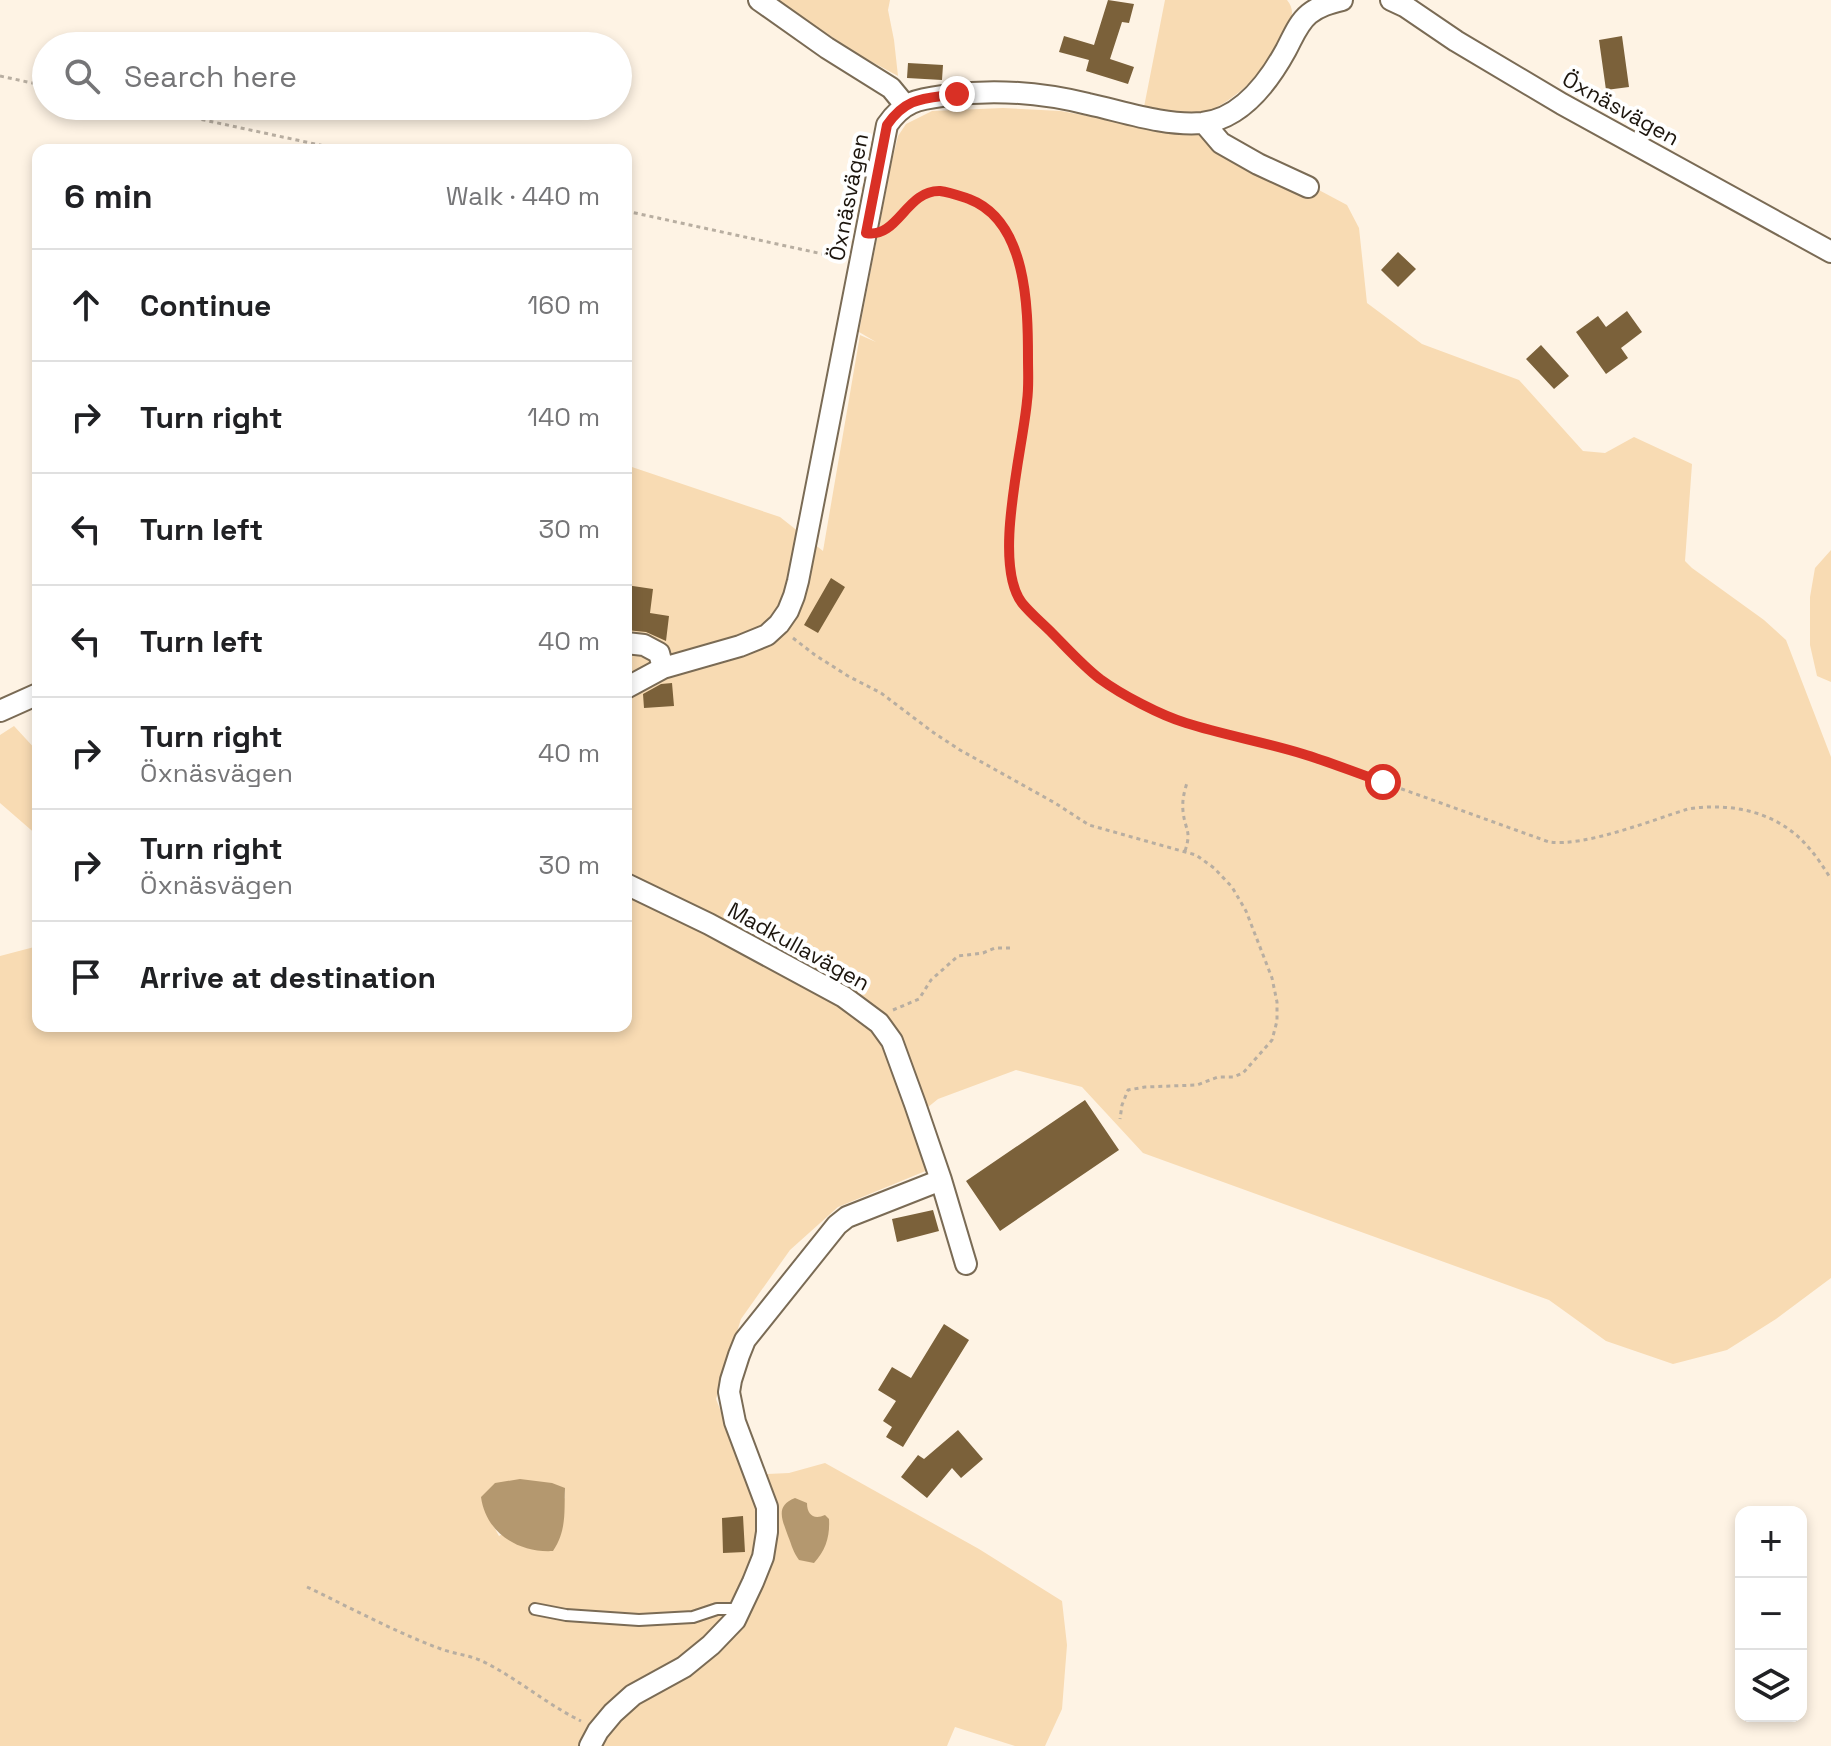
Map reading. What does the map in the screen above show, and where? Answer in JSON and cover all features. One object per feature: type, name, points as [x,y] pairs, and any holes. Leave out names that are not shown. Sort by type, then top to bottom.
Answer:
[{"type":"street","points":[[759,0],[891,88],[905,105],[917,100],[957,94],[1027,93],[1164,121],[1204,123],[1221,118],[1255,95],[1270,77],[1299,25],[1303,7],[1342,0]]},
{"type":"street","name":"Öxnäsvägen","points":[[1391,0],[1562,104],[1831,252]]},
{"type":"street","name":"Öxnäsvägen","points":[[779,624],[794,596],[798,581],[887,125],[905,105]]},
{"type":"street","points":[[1204,123],[1221,143],[1308,187]]},
{"type":"street","points":[[632,685],[663,668],[754,641],[779,624]]},
{"type":"street","points":[[632,644],[644,645],[659,653],[663,668]]},
{"type":"street","points":[[0,711],[32,697]]},
{"type":"street","name":"Madkullavägen","points":[[632,887],[808,977],[844,997],[879,1023],[892,1041],[941,1180],[966,1264]]},
{"type":"street","points":[[594,1739],[633,1695],[684,1667],[735,1620],[763,1557],[767,1507],[731,1408],[729,1392],[745,1340],[837,1225],[865,1209],[941,1180]]},
{"type":"lane","points":[[535,1609],[566,1615],[639,1620],[693,1617],[717,1609],[740,1609]]},
{"type":"path","points":[[0,76],[32,83]]},
{"type":"path","points":[[204,120],[315,144]]},
{"type":"path","points":[[866,233],[875,235],[887,231],[919,197],[943,191],[985,206],[1010,238],[1026,294],[1028,346],[1027,401],[1009,545],[1012,581],[1021,601],[1099,678],[1184,722],[1302,753],[1549,842],[1563,844],[1586,839],[1705,806],[1734,808],[1768,816],[1808,846],[1831,879]]},
{"type":"path","points":[[632,212],[860,262]]},
{"type":"path","points":[[779,624],[803,647],[881,693],[960,750],[1089,825],[1196,855],[1232,887],[1246,911],[1272,978],[1277,1002],[1275,1032],[1268,1045],[1243,1073],[1233,1077],[1218,1077],[1197,1085],[1128,1090],[1120,1119]]},
{"type":"path","points":[[1185,851],[1189,837],[1183,811],[1187,783]]},
{"type":"path","points":[[879,1023],[894,1009],[919,999],[931,980],[958,956],[995,948],[1012,948]]},
{"type":"path","points":[[307,1587],[381,1623],[441,1649],[479,1660],[508,1675],[565,1714],[594,1739]]},
{"type":"shaded area","points":[[776,0],[890,0],[888,10],[898,76],[861,56]]},
{"type":"shaded area","points":[[1165,0],[1287,0],[1292,17],[1270,59],[1246,87],[1206,112],[1183,114],[1144,107]]},
{"type":"shaded area","points":[[1003,108],[1061,111],[1130,124],[1214,134],[1347,205],[1359,228],[1367,303],[1422,344],[1519,380],[1583,451],[1605,453],[1634,437],[1692,464],[1685,561],[1786,640],[1831,757],[1831,1278],[1776,1319],[1727,1350],[1673,1364],[1606,1341],[1549,1300],[1143,1153],[1082,1087],[1016,1070],[938,1099],[911,1121],[928,1170],[838,1207],[790,1250],[741,1319],[716,1399],[746,1475],[789,1473],[825,1463],[979,1549],[1062,1601],[1067,1645],[1062,1709],[1045,1746],[1015,1746],[955,1727],[947,1746],[0,1746],[0,956],[32,948],[32,1032],[632,1032],[632,467],[780,517],[823,551],[860,335],[876,342],[859,332],[891,165],[898,136],[906,124],[932,111]],"holes":[[[565,1488],[565,1498],[499,1536],[493,1525]]]},
{"type":"shaded area","points":[[1831,550],[1831,682],[1817,676],[1810,645],[1810,597],[1815,568]]},
{"type":"shaded area","points":[[14,726],[32,746],[32,831],[0,803],[0,735]]},
{"type":"shaded area","points":[[520,1479],[565,1488],[563,1528],[553,1551],[540,1551],[516,1544],[489,1521],[481,1497],[495,1483]]},
{"type":"shaded area","points":[[795,1498],[807,1503],[812,1515],[825,1515],[829,1519],[826,1542],[814,1563],[799,1560],[784,1525],[784,1505]]},
{"type":"building","points":[[1108,0],[1134,4],[1129,23],[1122,22],[1110,59],[1134,67],[1128,84],[1086,71],[1089,60],[1059,52],[1064,36],[1094,45]]},
{"type":"building","points":[[1622,36],[1629,87],[1606,90],[1599,40]]},
{"type":"building","points":[[908,63],[943,65],[942,80],[907,78]]},
{"type":"building","points":[[1398,252],[1416,269],[1398,287],[1381,270]]},
{"type":"building","points":[[1627,311],[1642,332],[1621,348],[1628,358],[1606,374],[1576,332],[1598,316],[1606,327]]},
{"type":"building","points":[[1541,345],[1569,376],[1554,389],[1526,359]]},
{"type":"building","points":[[831,578],[845,587],[818,633],[804,625]]},
{"type":"building","points":[[632,586],[653,589],[650,613],[669,616],[666,641],[646,632],[632,631]]},
{"type":"building","points":[[672,683],[674,706],[644,708],[643,694],[661,684]]},
{"type":"building","points":[[1085,1100],[1119,1150],[1000,1231],[966,1181]]},
{"type":"building","points":[[933,1210],[939,1231],[897,1242],[892,1219]]},
{"type":"building","points":[[944,1324],[969,1340],[903,1447],[886,1437],[892,1427],[883,1421],[896,1401],[878,1390],[892,1367],[911,1378]]},
{"type":"building","points":[[958,1430],[983,1459],[961,1478],[952,1468],[927,1498],[901,1477],[918,1455],[924,1459]]},
{"type":"building","points":[[743,1516],[745,1552],[723,1553],[722,1518]]},
{"type":"route","points":[[957,94],[917,100],[905,105],[887,125],[866,233],[875,235],[887,231],[919,197],[943,191],[985,206],[1010,238],[1026,294],[1028,346],[1027,401],[1009,545],[1012,581],[1021,601],[1099,678],[1121,692],[1184,722],[1302,753],[1383,782]]}]
